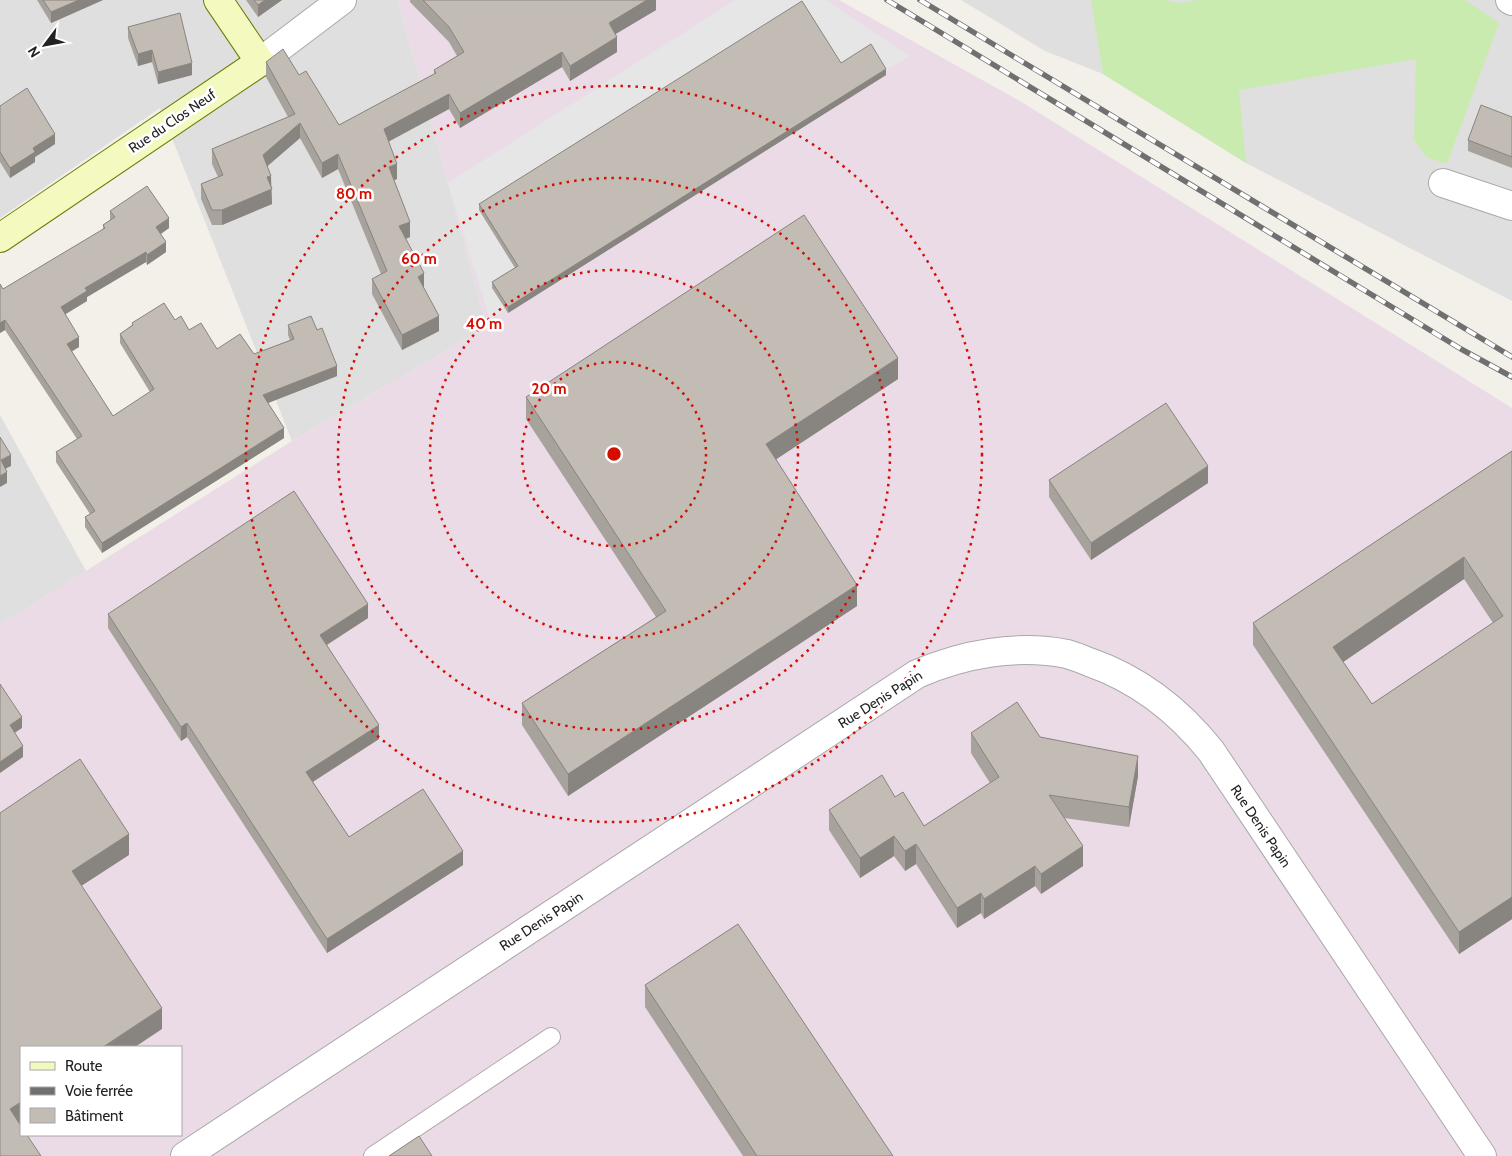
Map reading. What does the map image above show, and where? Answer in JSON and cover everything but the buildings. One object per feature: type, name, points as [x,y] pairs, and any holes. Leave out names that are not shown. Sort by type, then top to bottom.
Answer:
[{"type":"street","points":[[218,0],[260,62]]},
{"type":"street","name":"Rue du Clos Neuf","points":[[0,238],[260,62],[342,0]]},
{"type":"street","points":[[1443,183],[1512,206]]},
{"type":"street","name":"Rue Denis Papin","points":[[185,1156],[917,674],[937,665],[970,656],[998,652],[1031,651],[1067,654],[1103,667],[1138,684],[1162,701],[1197,734],[1211,751],[1482,1156]]},
{"type":"lane","points":[[373,1156],[551,1037]]},
{"type":"shaded area","points":[[0,0],[398,0],[487,327],[292,441],[160,108],[0,218]]},
{"type":"shaded area","points":[[398,0],[839,0],[1020,101],[1512,408],[1512,1156],[0,1156],[0,625],[292,441],[487,327]]},
{"type":"shaded area","points":[[735,0],[826,0],[909,56],[490,320],[448,183]]},
{"type":"shaded area","points":[[961,0],[1512,0],[1512,301],[1246,163],[1103,74],[1045,51]]},
{"type":"shaded area","points":[[0,415],[86,571],[0,625]]},
{"type":"green space","points":[[1091,0],[1166,0],[1178,3],[1198,0],[1465,0],[1499,23],[1447,164],[1426,157],[1414,140],[1416,59],[1239,90],[1246,163],[1103,74]]},
{"type":"railway","points":[[887,0],[1461,349],[1512,377]]},
{"type":"railway","points":[[920,0],[1512,357]]}]
